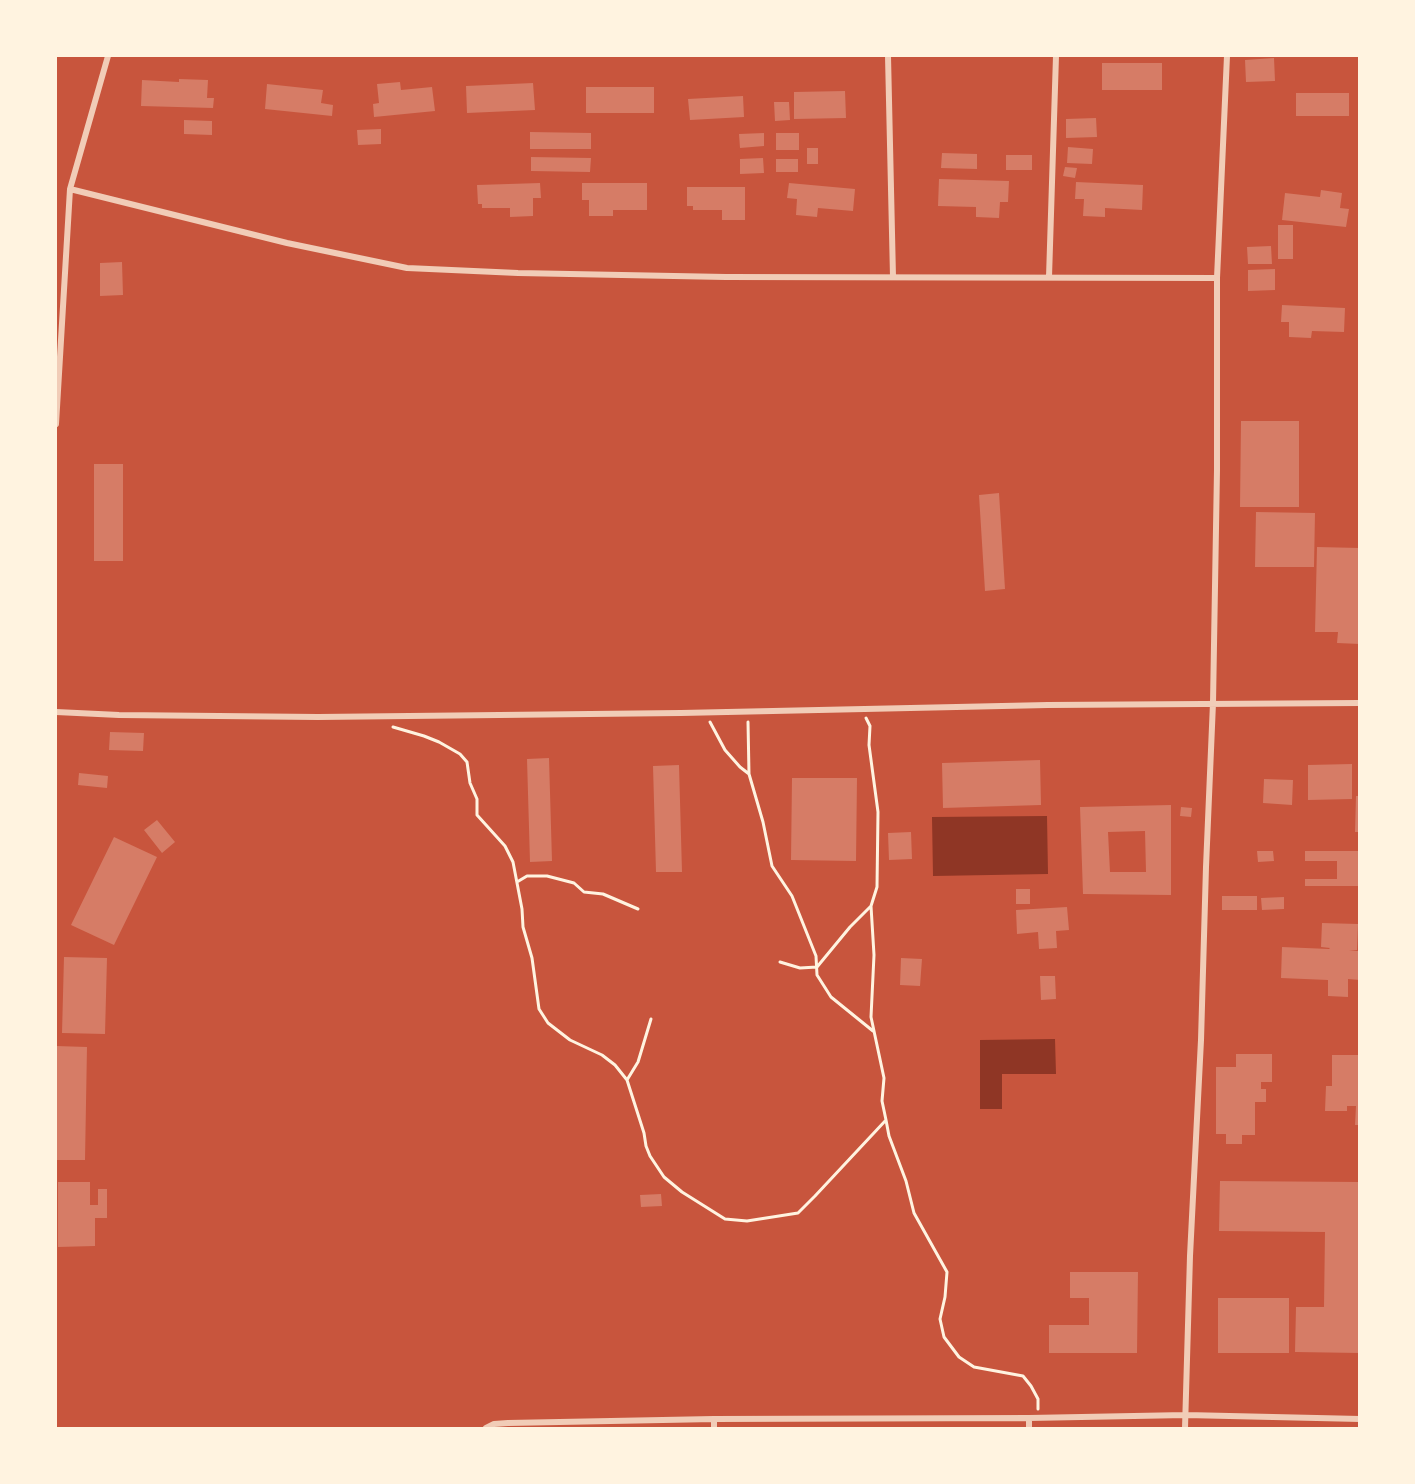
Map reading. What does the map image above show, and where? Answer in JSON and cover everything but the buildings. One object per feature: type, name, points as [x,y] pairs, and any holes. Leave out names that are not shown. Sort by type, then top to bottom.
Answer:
[{"type":"street","points":[[56,424],[70,189],[108,56]]},
{"type":"street","points":[[888,56],[893,277]]},
{"type":"street","points":[[1049,277],[1056,56]]},
{"type":"street","points":[[1185,1428],[1213,704],[1217,470],[1217,278],[1227,56]]},
{"type":"street","points":[[70,189],[287,243],[407,268],[692,277],[1217,278]]},
{"type":"street","points":[[56,712],[373,716],[1048,705],[1359,704]]},
{"type":"street","points":[[486,1428],[494,1424],[508,1423],[714,1419],[1029,1418],[1186,1414],[1359,1419]]},
{"type":"street","points":[[1029,1418],[1029,1428]]},
{"type":"street","points":[[714,1419],[714,1428]]},
{"type":"path","points":[[861,709],[870,726],[869,744],[878,812],[877,887],[871,906],[874,955],[871,1017],[884,1078],[882,1101],[889,1136],[906,1181],[914,1213],[947,1272],[940,1319],[944,1337],[959,1357],[974,1367],[1023,1376],[1038,1399],[1038,1417]]},
{"type":"path","points":[[747,711],[749,774],[763,822],[772,866],[792,896],[816,956],[817,975],[831,997],[874,1031]]},
{"type":"path","points":[[705,712],[725,750],[749,774]]},
{"type":"path","points":[[373,716],[386,726],[424,736],[460,754],[467,762],[470,783],[477,799],[477,814],[505,846],[513,862],[524,927],[532,958],[539,1009],[548,1023],[570,1040],[602,1055],[615,1065],[627,1080],[650,1156],[664,1177],[682,1192],[725,1219],[747,1221],[798,1213],[886,1120]]},
{"type":"path","points":[[517,882],[527,876],[547,876],[574,883],[584,892],[603,894],[638,909]]},
{"type":"path","points":[[780,963],[800,968],[817,967],[850,927],[871,906]]},
{"type":"path","points":[[627,1080],[638,1062],[651,1019]]},
{"type":"shaded area","points":[[1047,816],[1048,874],[933,876],[932,817]]},
{"type":"shaded area","points":[[1055,1039],[1056,1074],[1002,1074],[1002,1109],[980,1109],[980,1040]]}]
